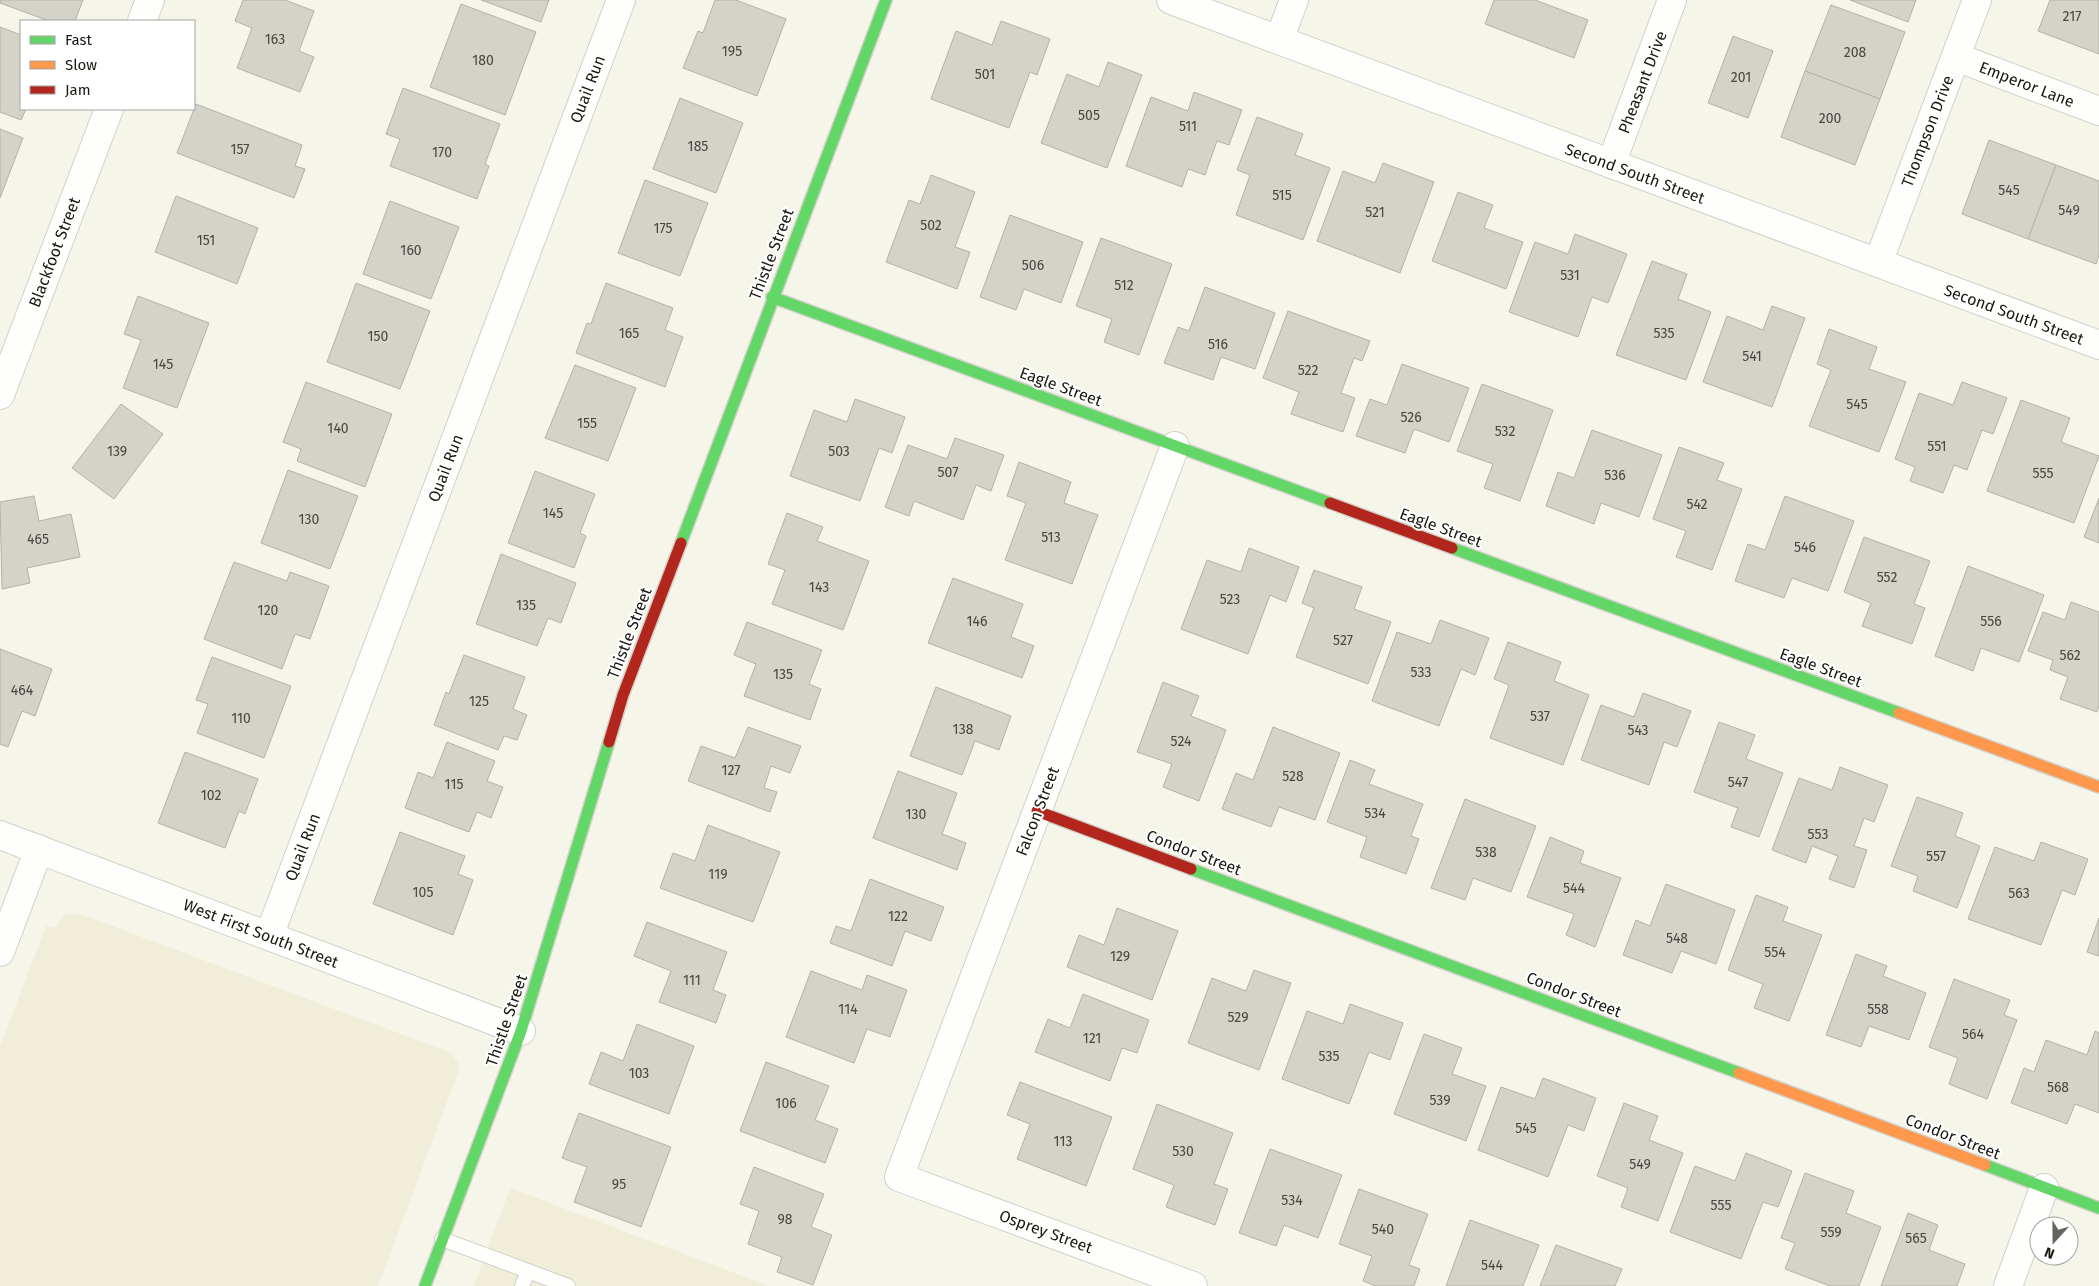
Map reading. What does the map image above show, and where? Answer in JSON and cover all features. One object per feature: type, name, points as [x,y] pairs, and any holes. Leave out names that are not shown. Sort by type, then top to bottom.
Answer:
[{"type":"street","points":[[142,20],[150,0]]},
{"type":"street","name":"Quail Run","points":[[269,936],[621,0]]},
{"type":"street","name":"Thistle Street","points":[[424,1286],[521,1031],[623,695],[772,297],[886,0]]},
{"type":"street","name":"Second South Street","points":[[1171,0],[2099,345]]},
{"type":"street","points":[[1279,40],[1294,0]]},
{"type":"street","name":"Pheasant Drive","points":[[1611,164],[1672,0]]},
{"type":"street","name":"Thompson Drive","points":[[1878,263],[1977,0]]},
{"type":"street","name":"Emperor Lane","points":[[1956,57],[2099,111]]},
{"type":"street","name":"Blackfoot Street","points":[[0,395],[109,110]]},
{"type":"street","name":"Eagle Street","points":[[772,297],[2099,787]]},
{"type":"street","name":"Falcon Street","points":[[898,1177],[1175,446]]},
{"type":"street","name":"Condor Street","points":[[1037,811],[2099,1208]]},
{"type":"street","name":"West First South Street","points":[[0,834],[521,1031]]},
{"type":"street","points":[[0,952],[39,849]]},
{"type":"street","name":"Osprey Street","points":[[898,1177],[1193,1286]]},
{"type":"street","points":[[2008,1286],[2044,1188]]},
{"type":"lane","points":[[442,1239],[568,1286]]},
{"type":"lane","points":[[522,1286],[528,1271]]},
{"type":"shaded area","points":[[66,914],[83,915],[452,1053],[460,1067],[378,1286],[0,1286],[0,1047],[46,926],[54,928]]},
{"type":"shaded area","points":[[510,1188],[769,1286],[474,1286]]},
{"type":"building","points":[[0,0],[83,0],[75,20],[46,20],[0,3]]},
{"type":"building","points":[[243,0],[285,0],[314,11],[299,51],[314,57],[300,92],[237,68],[252,28],[235,21]]},
{"type":"building","points":[[481,0],[549,0],[541,22]]},
{"type":"building","points":[[715,0],[736,0],[786,19],[757,96],[683,68],[698,31],[703,33]]},
{"type":"building","points":[[1494,0],[1535,0],[1588,20],[1574,58],[1485,24]]},
{"type":"building","points":[[1850,0],[1916,0],[1908,22]]},
{"type":"building","points":[[2050,0],[2099,0],[2099,54],[2038,31]]},
{"type":"building","points":[[461,4],[536,32],[505,115],[430,87]]},
{"type":"building","points":[[1831,5],[1905,32],[1880,99],[1805,71]]},
{"type":"building","points":[[1001,21],[1050,39],[1037,75],[1030,72],[1009,128],[931,99],[956,31],[992,45]]},
{"type":"building","points":[[0,27],[20,35],[20,110],[26,110],[21,120],[0,112]]},
{"type":"building","points":[[1733,36],[1773,51],[1748,118],[1708,103]]},
{"type":"building","points":[[1108,62],[1142,75],[1107,168],[1041,143],[1067,74],[1099,87]]},
{"type":"building","points":[[1805,71],[1880,99],[1855,165],[1781,137]]},
{"type":"building","points":[[403,88],[500,124],[485,164],[489,166],[477,199],[390,166],[400,139],[386,134]]},
{"type":"building","points":[[1194,92],[1242,110],[1229,145],[1217,141],[1205,175],[1188,169],[1182,187],[1126,166],[1151,97],[1188,111]]},
{"type":"building","points":[[680,98],[743,123],[716,193],[653,169]]},
{"type":"building","points":[[196,104],[302,145],[295,166],[305,169],[294,198],[177,153]]},
{"type":"building","points":[[1257,117],[1303,134],[1295,155],[1330,168],[1303,240],[1236,215],[1250,175],[1237,170]]},
{"type":"building","points":[[0,129],[23,138],[0,198]]},
{"type":"building","points":[[1989,140],[2056,165],[2028,239],[1962,214]]},
{"type":"building","points":[[1383,163],[1434,182],[1400,273],[1317,241],[1343,171],[1375,183]]},
{"type":"building","points":[[2056,165],[2099,181],[2099,255],[2096,264],[2028,239]]},
{"type":"building","points":[[931,175],[975,192],[955,247],[970,252],[957,289],[886,262],[909,200],[920,204]]},
{"type":"building","points":[[645,180],[708,203],[680,276],[618,253]]},
{"type":"building","points":[[1458,192],[1493,205],[1484,228],[1523,242],[1506,289],[1432,261]]},
{"type":"building","points":[[176,196],[258,228],[237,284],[155,252]]},
{"type":"building","points":[[390,201],[459,227],[431,299],[363,274]]},
{"type":"building","points":[[1010,215],[1083,242],[1061,303],[1024,289],[1016,310],[980,297]]},
{"type":"building","points":[[1575,234],[1627,254],[1608,303],[1592,297],[1578,337],[1509,312],[1535,242],[1568,254]]},
{"type":"building","points":[[1101,238],[1172,264],[1139,355],[1104,342],[1112,319],[1076,306]]},
{"type":"building","points":[[1652,261],[1687,274],[1678,299],[1711,312],[1686,380],[1616,355]]},
{"type":"building","points":[[356,283],[430,311],[400,389],[327,362]]},
{"type":"building","points":[[606,283],[673,308],[665,330],[683,337],[665,387],[576,353],[587,323],[591,324]]},
{"type":"building","points":[[1205,287],[1275,313],[1255,369],[1221,357],[1213,380],[1164,363],[1178,327],[1189,331]]},
{"type":"building","points":[[138,296],[209,323],[177,408],[123,388],[141,340],[124,334]]},
{"type":"building","points":[[1772,306],[1805,318],[1772,407],[1703,382],[1727,316],[1763,330]]},
{"type":"building","points":[[1288,311],[1370,341],[1362,361],[1354,358],[1341,393],[1355,398],[1343,432],[1291,414],[1299,392],[1263,378]]},
{"type":"building","points":[[1829,329],[1877,347],[1869,369],[1906,382],[1879,452],[1809,426],[1831,370],[1817,364]]},
{"type":"building","points":[[1402,364],[1469,388],[1449,442],[1414,429],[1405,453],[1356,436],[1370,399],[1387,405]]},
{"type":"building","points":[[575,365],[636,388],[608,461],[545,438]]},
{"type":"building","points":[[306,382],[392,414],[365,487],[297,461],[301,449],[283,442]]},
{"type":"building","points":[[1962,382],[2007,398],[1993,434],[1982,430],[1967,470],[1954,465],[1943,493],[1910,481],[1915,467],[1895,459],[1919,393],[1953,405]]},
{"type":"building","points":[[1482,384],[1553,410],[1520,501],[1484,488],[1493,464],[1457,451]]},
{"type":"building","points":[[855,399],[905,417],[892,453],[879,448],[860,501],[790,476],[814,410],[847,422]]},
{"type":"building","points":[[2021,400],[2070,418],[2061,442],[2099,456],[2074,523],[1987,491]]},
{"type":"building","points":[[121,404],[163,434],[114,499],[72,468]]},
{"type":"building","points":[[1592,430],[1662,455],[1639,517],[1601,503],[1594,524],[1546,506],[1558,472],[1574,478]]},
{"type":"building","points":[[955,438],[1004,455],[991,491],[976,485],[963,520],[914,501],[909,516],[885,507],[908,445],[947,459]]},
{"type":"building","points":[[1679,447],[1724,463],[1717,480],[1742,489],[1712,570],[1676,557],[1686,531],[1653,519]]},
{"type":"building","points":[[1019,462],[1071,482],[1064,503],[1098,515],[1072,584],[1005,560],[1026,503],[1007,496]]},
{"type":"building","points":[[288,470],[358,496],[330,569],[261,543]]},
{"type":"building","points":[[535,471],[595,494],[580,533],[586,536],[574,568],[508,543]]},
{"type":"building","points":[[34,496],[39,521],[71,514],[80,557],[27,568],[30,583],[2,589],[0,502]]},
{"type":"building","points":[[1785,496],[1854,521],[1828,591],[1792,578],[1784,598],[1735,581],[1748,544],[1765,550]]},
{"type":"building","points":[[2099,498],[2099,543],[2084,537]]},
{"type":"building","points":[[787,513],[823,527],[817,541],[869,561],[843,630],[772,604],[785,570],[768,564]]},
{"type":"building","points":[[1864,537],[1930,561],[1914,604],[1925,608],[1912,644],[1862,626],[1871,603],[1844,592]]},
{"type":"building","points":[[1249,548],[1299,567],[1286,602],[1270,595],[1248,654],[1181,629],[1207,560],[1241,572]]},
{"type":"building","points":[[501,554],[576,583],[561,623],[548,618],[537,646],[476,624]]},
{"type":"building","points":[[234,562],[287,581],[290,572],[329,586],[310,639],[295,634],[282,669],[204,639]]},
{"type":"building","points":[[1968,566],[2044,595],[2019,662],[1981,648],[1973,671],[1935,656]]},
{"type":"building","points":[[1314,570],[1362,587],[1354,609],[1391,622],[1368,684],[1296,657],[1314,608],[1302,603]]},
{"type":"building","points":[[953,578],[1023,604],[1011,637],[1034,646],[1022,678],[928,643]]},
{"type":"building","points":[[2071,602],[2099,612],[2099,706],[2097,712],[2060,699],[2068,677],[2050,670],[2053,660],[2028,651],[2043,612],[2065,620]]},
{"type":"building","points":[[1440,620],[1489,638],[1475,675],[1461,669],[1439,726],[1372,701],[1397,632],[1431,644]]},
{"type":"building","points":[[747,622],[822,650],[809,684],[821,689],[810,720],[744,696],[756,664],[734,655]]},
{"type":"building","points":[[1508,642],[1561,662],[1554,681],[1589,695],[1563,765],[1490,738],[1509,685],[1494,679]]},
{"type":"building","points":[[0,649],[52,669],[35,716],[22,711],[8,747],[0,744]]},
{"type":"building","points":[[464,655],[525,677],[513,709],[527,715],[517,740],[504,736],[498,750],[434,725],[446,692],[449,694]]},
{"type":"building","points":[[212,657],[291,686],[264,758],[197,733],[208,704],[196,700]]},
{"type":"building","points":[[1163,682],[1199,696],[1191,716],[1226,730],[1199,801],[1163,787],[1172,764],[1137,752]]},
{"type":"building","points":[[936,687],[1011,716],[999,750],[975,741],[962,775],[910,756]]},
{"type":"building","points":[[1643,693],[1691,711],[1677,747],[1664,742],[1649,785],[1581,760],[1601,705],[1634,717]]},
{"type":"building","points":[[1719,722],[1755,735],[1746,759],[1783,773],[1759,837],[1731,827],[1738,808],[1694,792]]},
{"type":"building","points":[[748,727],[801,746],[790,773],[771,766],[764,788],[777,792],[770,812],[688,781],[701,746],[735,758]]},
{"type":"building","points":[[1273,727],[1340,753],[1315,820],[1279,807],[1271,827],[1222,809],[1236,773],[1253,780]]},
{"type":"building","points":[[447,742],[495,761],[487,781],[503,787],[491,818],[477,812],[469,832],[405,808],[418,772],[433,778]]},
{"type":"building","points":[[185,752],[258,779],[245,814],[239,811],[225,848],[158,823]]},
{"type":"building","points":[[1350,760],[1375,770],[1369,784],[1423,804],[1411,836],[1419,839],[1406,874],[1360,857],[1367,837],[1327,822]]},
{"type":"building","points":[[1840,767],[1888,785],[1874,822],[1864,818],[1854,846],[1867,850],[1854,888],[1829,879],[1838,856],[1812,846],[1806,863],[1772,850],[1799,778],[1832,790]]},
{"type":"building","points":[[898,771],[957,793],[942,834],[966,843],[957,870],[873,838]]},
{"type":"building","points":[[1917,797],[1963,813],[1955,836],[1980,846],[1957,908],[1913,891],[1918,876],[1891,866]]},
{"type":"building","points":[[1465,799],[1536,826],[1511,892],[1473,878],[1465,900],[1431,888]]},
{"type":"building","points":[[708,825],[780,852],[753,922],[660,888],[673,853],[695,861]]},
{"type":"building","points":[[400,832],[465,856],[458,874],[473,880],[453,935],[373,904]]},
{"type":"building","points":[[1550,837],[1584,851],[1580,863],[1621,878],[1595,947],[1566,935],[1574,914],[1527,897]]},
{"type":"building","points":[[2041,842],[2088,859],[2075,895],[2062,890],[2041,945],[1968,919],[1995,847],[2034,861]]},
{"type":"building","points":[[870,879],[944,907],[931,941],[905,931],[892,966],[830,943],[836,926],[851,931]]},
{"type":"building","points":[[1666,884],[1735,910],[1716,964],[1681,951],[1672,973],[1623,955],[1636,920],[1650,926]]},
{"type":"building","points":[[1756,895],[1788,907],[1783,921],[1822,935],[1789,1021],[1754,1008],[1763,984],[1728,970]]},
{"type":"building","points":[[1117,908],[1178,931],[1152,1000],[1067,967],[1079,935],[1104,945]]},
{"type":"building","points":[[2099,918],[2099,956],[2087,952]]},
{"type":"building","points":[[647,922],[727,952],[713,990],[726,995],[716,1023],[659,1002],[671,971],[634,956]]},
{"type":"building","points":[[1856,954],[1887,966],[1883,976],[1926,993],[1909,1040],[1869,1026],[1861,1047],[1826,1035]]},
{"type":"building","points":[[1254,970],[1291,983],[1259,1070],[1188,1043],[1212,978],[1246,991]]},
{"type":"building","points":[[811,971],[862,990],[867,975],[907,990],[890,1037],[867,1029],[854,1063],[786,1037]]},
{"type":"building","points":[[1954,979],[2010,1000],[2004,1015],[2017,1020],[1987,1099],[1949,1084],[1958,1058],[1929,1047]]},
{"type":"building","points":[[1083,994],[1149,1020],[1137,1053],[1122,1048],[1110,1081],[1035,1052],[1048,1019],[1070,1028]]},
{"type":"building","points":[[1350,1004],[1403,1023],[1390,1060],[1369,1052],[1349,1104],[1282,1079],[1307,1011],[1343,1024]]},
{"type":"building","points":[[637,1024],[694,1046],[669,1114],[589,1084],[601,1052],[623,1061]]},
{"type":"building","points":[[2095,1031],[2099,1033],[2099,1113],[2075,1104],[2067,1124],[2011,1103],[2024,1068],[2034,1072],[2046,1040],[2087,1055]]},
{"type":"building","points":[[1424,1034],[1462,1048],[1452,1074],[1486,1086],[1466,1141],[1394,1114]]},
{"type":"building","points":[[766,1062],[829,1086],[815,1120],[838,1129],[825,1163],[740,1131]]},
{"type":"building","points":[[1543,1078],[1596,1098],[1584,1131],[1568,1125],[1548,1177],[1478,1150],[1501,1087],[1535,1099]]},
{"type":"building","points":[[1020,1082],[1112,1117],[1086,1186],[1017,1159],[1030,1124],[1007,1115]]},
{"type":"building","points":[[1624,1103],[1658,1116],[1649,1140],[1683,1153],[1658,1221],[1621,1207],[1628,1188],[1597,1176]]},
{"type":"building","points":[[1157,1104],[1233,1133],[1214,1184],[1228,1189],[1215,1225],[1166,1207],[1174,1185],[1133,1169]]},
{"type":"building","points":[[579,1113],[671,1147],[641,1227],[574,1202],[587,1167],[562,1158]]},
{"type":"building","points":[[1270,1149],[1342,1175],[1318,1238],[1284,1225],[1276,1246],[1239,1233]]},
{"type":"building","points":[[1746,1153],[1792,1171],[1778,1207],[1763,1202],[1741,1259],[1670,1232],[1695,1166],[1735,1181]]},
{"type":"building","points":[[754,1167],[824,1194],[811,1227],[832,1235],[813,1285],[777,1272],[782,1257],[748,1244],[759,1211],[740,1204]]},
{"type":"building","points":[[1805,1173],[1854,1191],[1846,1213],[1881,1227],[1859,1286],[1830,1286],[1785,1269],[1795,1243],[1781,1238]]},
{"type":"building","points":[[1359,1189],[1428,1214],[1409,1265],[1420,1269],[1414,1286],[1376,1286],[1363,1281],[1372,1256],[1339,1244]]},
{"type":"building","points":[[1908,1213],[1938,1225],[1929,1250],[1965,1264],[1957,1286],[1881,1286]]},
{"type":"building","points":[[1470,1220],[1539,1245],[1523,1286],[1446,1286]]},
{"type":"building","points":[[1556,1245],[1622,1269],[1615,1286],[1540,1286]]},
{"type":"traffic: fast","points":[[681,543],[886,0]]},
{"type":"traffic: fast","points":[[772,297],[1330,503]]},
{"type":"traffic: fast","points":[[1452,548],[1899,713]]},
{"type":"traffic: fast","points":[[425,1286],[521,1031],[609,742]]},
{"type":"traffic: fast","points":[[1191,869],[1739,1073]]},
{"type":"traffic: fast","points":[[1985,1165],[2099,1208]]},
{"type":"traffic: slow","points":[[1899,713],[2099,787]]},
{"type":"traffic: slow","points":[[1739,1073],[1985,1165]]},
{"type":"traffic: jam","points":[[1330,503],[1452,548]]},
{"type":"traffic: jam","points":[[609,742],[623,695],[681,543]]},
{"type":"traffic: jam","points":[[1037,811],[1191,869]]}]
